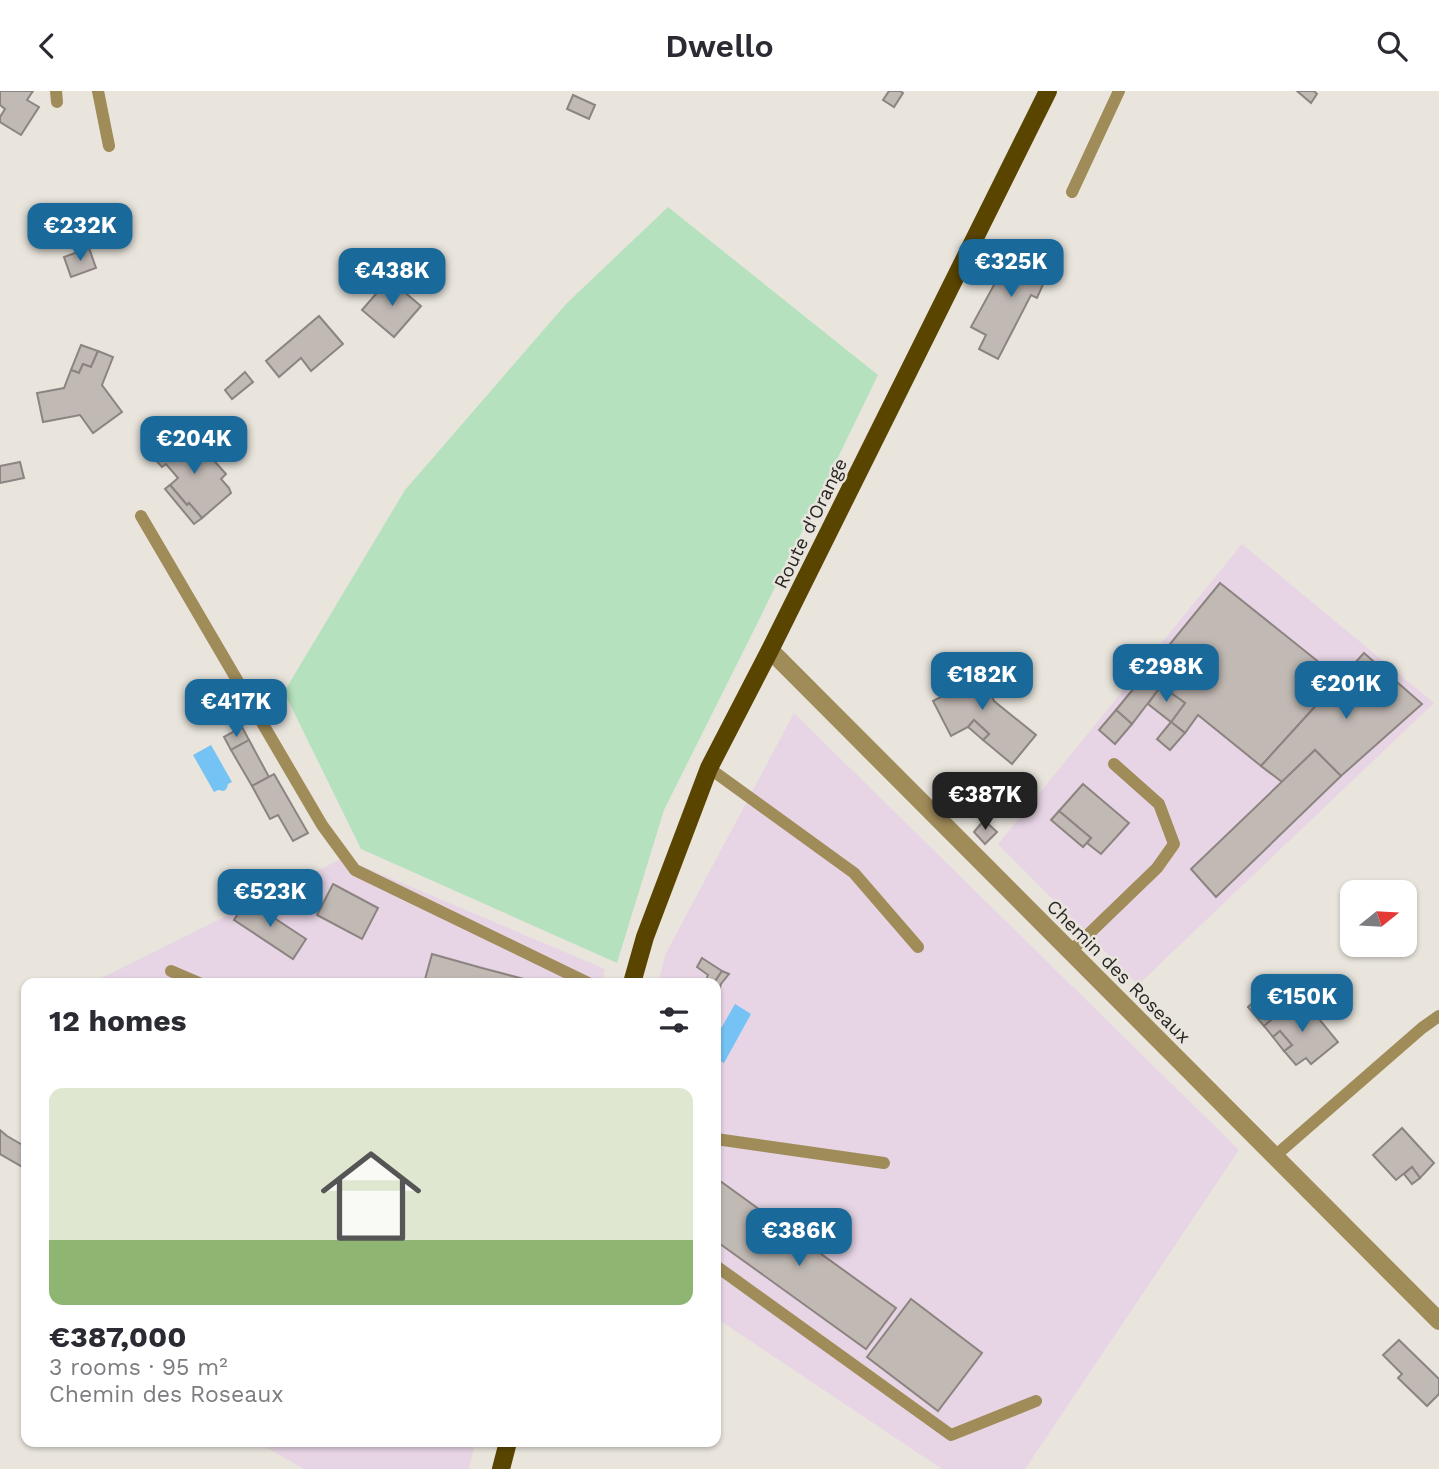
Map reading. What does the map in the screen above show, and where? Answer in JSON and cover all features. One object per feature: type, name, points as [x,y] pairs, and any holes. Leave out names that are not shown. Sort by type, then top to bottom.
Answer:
[{"type":"main road","name":"Route d'Orange","points":[[633,978],[645,937],[709,768],[1048,91]]},
{"type":"main road","points":[[501,1469],[504,1447]]},
{"type":"street","name":"Chemin des Roseaux","points":[[770,650],[1439,1321]]},
{"type":"lane","points":[[97,91],[109,146]]},
{"type":"lane","points":[[1072,192],[1119,91]]},
{"type":"lane","points":[[141,516],[322,825],[355,870],[578,978]]},
{"type":"lane","points":[[1070,951],[1157,869],[1174,844],[1158,804],[1114,764]]},
{"type":"lane","points":[[709,768],[854,873],[918,947]]},
{"type":"lane","points":[[172,971],[188,978]]},
{"type":"lane","points":[[1275,1156],[1439,1016]]},
{"type":"lane","points":[[721,1140],[884,1163]]},
{"type":"lane","points":[[721,1270],[951,1435],[1037,1401]]},
{"type":"shaded area","points":[[1242,544],[1434,703],[1138,985],[998,844]]},
{"type":"shaded area","points":[[794,713],[1239,1150],[1025,1469],[942,1469],[721,1321],[721,978],[659,978],[666,953]]},
{"type":"shaded area","points":[[343,858],[605,969],[603,978],[101,978]]},
{"type":"shaded area","points":[[266,1447],[474,1447],[469,1469],[304,1469]]},
{"type":"green space","points":[[668,207],[878,375],[664,810],[617,963],[361,849],[284,692],[405,490],[566,304]]},
{"type":"water","points":[[211,745],[232,782],[224,791],[214,792],[193,755]]},
{"type":"water","points":[[735,1004],[751,1014],[724,1063],[721,1062],[721,1028]]},
{"type":"building","points":[[0,91],[33,91],[27,100],[39,107],[21,135],[0,122],[5,109],[0,105]]},
{"type":"building","points":[[889,91],[903,93],[894,107],[883,100]]},
{"type":"building","points":[[1297,91],[1314,91],[1317,94],[1311,103]]},
{"type":"building","points":[[573,95],[595,105],[589,119],[567,109]]},
{"type":"building","points":[[89,248],[96,268],[71,277],[64,257]]},
{"type":"building","points":[[1028,248],[1054,260],[1037,298],[1031,295],[998,359],[979,349],[986,335],[971,327],[1012,252],[1024,257]]},
{"type":"building","points":[[389,279],[421,306],[394,337],[362,310]]},
{"type":"building","points":[[319,316],[343,344],[311,371],[301,358],[279,377],[266,361]]},
{"type":"building","points":[[81,345],[98,351],[91,367],[83,364],[79,373],[71,370]]},
{"type":"building","points":[[98,351],[113,357],[102,385],[122,412],[93,433],[80,415],[43,422],[37,393],[64,388],[71,370],[79,373],[83,364],[91,367]]},
{"type":"building","points":[[245,372],[253,382],[232,399],[225,390]]},
{"type":"building","points":[[176,434],[199,460],[207,453],[226,474],[221,479],[231,493],[202,518],[170,485],[178,478],[166,464],[162,467],[152,456]]},
{"type":"building","points":[[20,462],[24,478],[0,483],[0,466]]},
{"type":"building","points":[[170,485],[202,518],[194,524],[165,489]]},
{"type":"building","points":[[1220,583],[1340,679],[1261,766],[1198,715],[1185,733],[1171,722],[1185,703],[1161,686],[1132,724],[1116,710]]},
{"type":"building","points":[[1364,653],[1422,704],[1341,776],[1315,750],[1282,782],[1261,766]]},
{"type":"building","points":[[978,657],[995,690],[990,692],[994,701],[1036,735],[1012,764],[983,740],[989,734],[974,720],[968,727],[951,736],[933,701],[960,687],[952,670]]},
{"type":"building","points":[[1161,686],[1185,703],[1171,722],[1148,704]]},
{"type":"building","points":[[1116,710],[1132,724],[1115,744],[1099,730]]},
{"type":"building","points":[[974,720],[989,734],[983,740],[968,727]]},
{"type":"building","points":[[1171,722],[1185,733],[1170,750],[1157,739]]},
{"type":"building","points":[[242,727],[249,740],[231,750],[224,737]]},
{"type":"building","points":[[249,740],[269,777],[252,786],[231,750]]},
{"type":"building","points":[[1315,750],[1341,776],[1216,897],[1191,869]]},
{"type":"building","points":[[274,774],[308,833],[293,841],[278,815],[270,819],[252,786]]},
{"type":"building","points":[[1083,784],[1129,823],[1101,854],[1087,843],[1091,838],[1059,811]]},
{"type":"building","points":[[1059,811],[1091,838],[1083,847],[1051,820]]},
{"type":"building","points":[[984,820],[997,832],[985,844],[974,832]]},
{"type":"building","points":[[333,884],[378,908],[362,939],[317,915]]},
{"type":"building","points":[[247,900],[306,939],[293,959],[234,920]]},
{"type":"building","points":[[432,954],[520,978],[425,978]]},
{"type":"building","points":[[702,958],[722,971],[717,978],[707,978],[708,975],[697,967]]},
{"type":"building","points":[[722,971],[729,974],[721,984],[721,978],[717,978]]},
{"type":"building","points":[[1277,980],[1294,1001],[1264,1026],[1248,1007]]},
{"type":"building","points":[[1294,1001],[1304,1014],[1310,1008],[1338,1042],[1311,1064],[1306,1058],[1296,1065],[1284,1051],[1292,1045],[1280,1031],[1273,1037],[1264,1026]]},
{"type":"building","points":[[1280,1031],[1292,1045],[1284,1051],[1273,1037]]},
{"type":"building","points":[[1402,1128],[1434,1163],[1420,1178],[1412,1167],[1396,1180],[1373,1155]]},
{"type":"building","points":[[0,1130],[21,1144],[21,1166],[0,1154]]},
{"type":"building","points":[[1412,1167],[1420,1178],[1412,1184],[1404,1174]]},
{"type":"building","points":[[721,1182],[896,1308],[866,1349],[721,1245]]},
{"type":"building","points":[[911,1299],[982,1353],[938,1411],[867,1357]]},
{"type":"building","points":[[1399,1340],[1439,1379],[1439,1394],[1427,1406],[1398,1378],[1402,1374],[1383,1355]]}]
